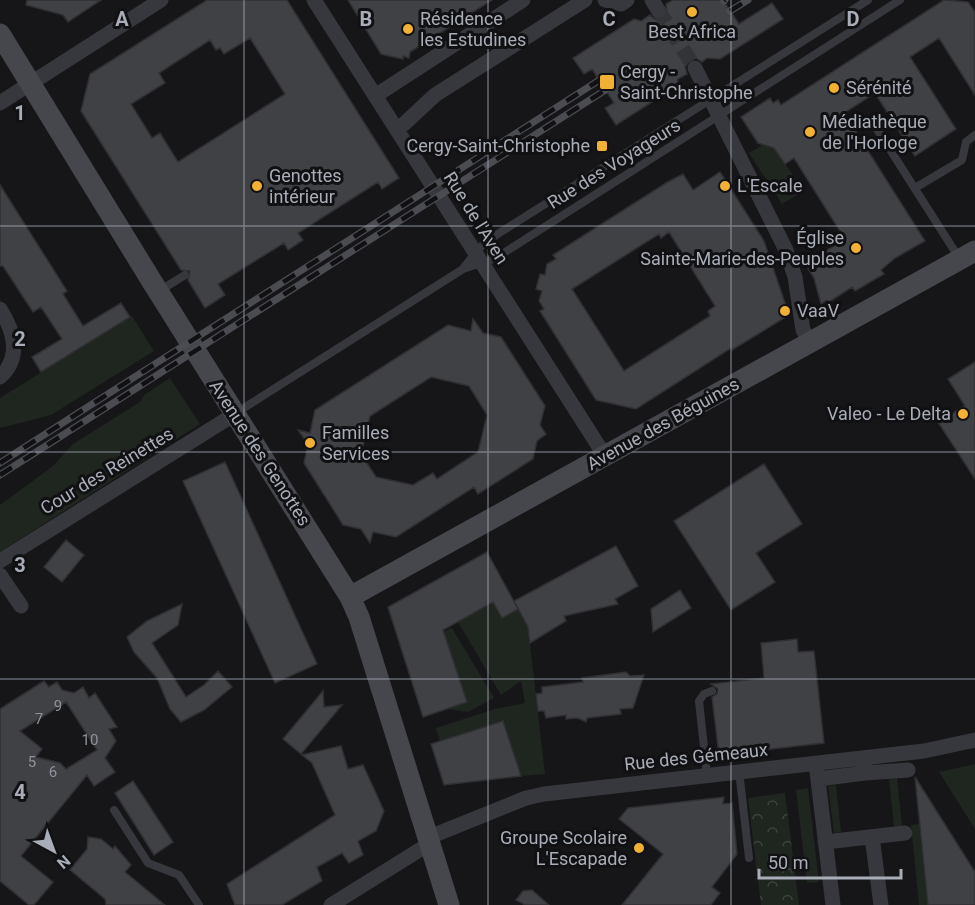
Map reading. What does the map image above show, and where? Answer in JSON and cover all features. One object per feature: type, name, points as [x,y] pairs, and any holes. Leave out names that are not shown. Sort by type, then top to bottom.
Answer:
[{"type":"street","points":[[0,103],[161,0]]},
{"type":"street","name":"Rue de l'Aven","points":[[314,0],[605,456]]},
{"type":"street","points":[[375,96],[523,0]]},
{"type":"street","points":[[404,124],[435,95],[585,0]]},
{"type":"street","points":[[605,0],[621,4],[627,0]]},
{"type":"street","name":"Avenue des Genottes","points":[[0,34],[161,297],[350,597],[359,617],[449,905]]},
{"type":"street","points":[[695,69],[786,250],[795,277],[808,338]]},
{"type":"street","name":"Avenue des Béguines","points":[[350,597],[605,456],[808,338],[968,256]]},
{"type":"street","points":[[0,309],[11,327],[14,347],[12,361],[0,377]]},
{"type":"street","name":"Cour des Reinettes","points":[[0,561],[235,414]]},
{"type":"street","points":[[0,575],[21,606]]},
{"type":"street","name":"Rue des Gémeaux","points":[[331,905],[428,841],[535,796],[816,763],[864,766],[975,740]]},
{"type":"street","points":[[816,763],[833,905]]},
{"type":"street","points":[[818,780],[864,766],[908,770]]},
{"type":"street","points":[[825,842],[905,833]]},
{"type":"street","points":[[872,837],[881,905]]},
{"type":"lane","name":"Rue des Voyageurs","points":[[235,414],[463,269],[478,258],[485,242],[868,0]]},
{"type":"lane","name":"Rue des Voyageurs","points":[[478,258],[496,258],[900,0]]},
{"type":"lane","points":[[875,126],[915,188],[968,256]]},
{"type":"lane","points":[[915,188],[962,160],[966,142],[975,135]]},
{"type":"lane","points":[[161,297],[184,275]]},
{"type":"lane","points":[[707,775],[699,701],[704,694],[712,691]]},
{"type":"lane","points":[[740,771],[749,858]]},
{"type":"lane","points":[[114,810],[148,863],[179,875],[199,905]]},
{"type":"green space","points":[[764,144],[772,145],[804,191],[782,204],[749,153]]},
{"type":"green space","points":[[132,316],[154,351],[51,415],[0,428],[0,398]]},
{"type":"green space","points":[[170,378],[200,424],[0,552],[0,505],[53,466],[73,444],[140,402],[144,395]]},
{"type":"green space","points":[[493,602],[502,618],[518,609],[528,627],[545,774],[521,776],[503,721],[440,741],[436,728],[495,709],[525,703],[521,681],[501,695],[458,622]]},
{"type":"green space","points":[[452,628],[494,698],[468,712],[447,709],[467,702],[444,631]]},
{"type":"green space","points":[[975,764],[975,829],[939,772]]},
{"type":"green space","points":[[897,778],[902,826],[894,827],[889,779]]},
{"type":"green space","points":[[836,785],[841,832],[834,833],[828,786]]},
{"type":"green space","points":[[808,788],[819,882],[807,883],[796,790]]},
{"type":"green space","points":[[785,793],[799,905],[761,905],[748,798]]},
{"type":"green space","points":[[919,824],[928,905],[919,905],[911,825]]},
{"type":"building","points":[[27,0],[101,0],[68,22],[63,15],[26,5]]},
{"type":"building","name":"Genottes intérieur","points":[[207,0],[287,0],[399,178],[382,189],[378,182],[298,233],[303,240],[288,250],[284,243],[218,284],[225,295],[205,308],[188,280],[190,271],[181,270],[81,111],[90,74]],"holes":[[[250,38],[285,94],[178,162],[160,133],[152,138],[131,104],[165,83],[159,73],[210,40],[216,50],[220,48],[224,54]]]},
{"type":"building","name":"Résidence les Estudines","points":[[348,0],[492,0],[410,52],[409,58],[403,56],[403,59],[381,54]]},
{"type":"building","name":"Cergy - Saint-Christophe","points":[[673,0],[723,0],[739,24],[772,3],[783,19],[720,59],[707,58],[702,62],[696,58],[690,60],[685,67],[687,74],[678,79],[677,86],[616,125],[605,108],[614,103],[592,69],[584,74],[573,58],[634,19],[641,21],[650,15],[654,19],[662,19],[667,14],[666,4]]},
{"type":"building","points":[[944,0],[968,2],[975,12],[975,95],[939,38],[910,57],[956,129],[915,156],[875,93],[844,113],[925,241],[895,258],[881,270],[884,274],[855,291],[852,287],[829,302],[827,300],[821,304],[814,278],[805,264],[845,239],[794,158],[785,164],[774,148],[758,143],[741,117],[770,98],[773,103],[778,100],[781,105]]},
{"type":"building","points":[[720,172],[764,241],[789,315],[732,350],[731,348],[636,409],[596,400],[540,311],[544,309],[539,301],[542,291],[536,289],[540,274],[545,275],[547,264],[556,259],[553,255],[666,183],[683,174],[693,190]],"holes":[[[669,232],[715,306],[708,311],[710,316],[624,371],[572,289],[659,234],[661,238]]]},
{"type":"building","points":[[0,185],[67,291],[63,294],[83,326],[121,303],[130,317],[41,372],[32,357],[62,339],[41,307],[33,312],[3,266],[0,266]]},
{"type":"building","points":[[473,319],[483,333],[501,337],[545,406],[540,425],[546,434],[537,441],[533,459],[478,494],[474,487],[396,537],[373,532],[370,543],[361,529],[343,525],[304,463],[308,444],[298,430],[310,433],[315,410],[448,325],[471,331]],"holes":[[[431,377],[469,386],[487,415],[478,452],[437,479],[433,473],[413,485],[376,477],[361,454],[370,416]]]},
{"type":"building","name":"Valeo - Le Delta","points":[[975,362],[975,479],[938,422],[965,406],[948,379]]},
{"type":"building","points":[[225,462],[317,664],[275,683],[183,481]]},
{"type":"building","points":[[764,464],[802,524],[756,553],[775,582],[731,610],[674,521]]},
{"type":"building","points":[[66,540],[84,555],[62,582],[44,567]]},
{"type":"building","points":[[616,546],[638,586],[615,599],[618,604],[564,616],[566,621],[530,643],[528,627],[514,601]]},
{"type":"building","points":[[487,552],[518,609],[502,618],[493,602],[443,630],[467,702],[423,717],[388,607]]},
{"type":"building","points":[[680,590],[691,608],[653,632],[651,609]]},
{"type":"building","points":[[182,604],[178,625],[152,643],[186,697],[204,685],[218,671],[232,687],[204,710],[181,722],[170,709],[157,678],[134,652],[127,637],[147,621]]},
{"type":"building","points":[[797,639],[798,652],[814,651],[824,743],[719,755],[712,697],[717,694],[718,689],[711,684],[764,678],[761,643]]},
{"type":"building","points":[[626,672],[630,676],[644,675],[633,708],[620,709],[621,714],[587,718],[586,722],[578,718],[566,719],[566,715],[546,718],[544,711],[538,711],[536,694],[542,693],[542,687],[583,682],[582,678]]},
{"type":"building","points":[[44,681],[49,687],[57,682],[62,690],[74,693],[83,687],[89,698],[95,693],[117,727],[109,729],[116,741],[105,758],[115,772],[94,786],[87,775],[21,856],[53,882],[34,905],[29,905],[0,881],[0,709]],"holes":[[[66,702],[97,750],[66,769],[60,763],[36,757],[42,749],[20,731]]]},
{"type":"building","points":[[323,691],[324,707],[342,705],[301,754],[283,739]]},
{"type":"building","points":[[503,721],[521,776],[444,785],[431,744]]},
{"type":"building","points":[[341,746],[348,769],[363,765],[384,811],[376,831],[358,841],[363,855],[349,863],[342,853],[317,867],[322,881],[282,905],[235,905],[227,884],[335,815],[312,763],[302,755]]},
{"type":"building","points":[[915,777],[975,872],[975,905],[928,905]]},
{"type":"building","points":[[133,781],[173,842],[154,855],[115,793]]},
{"type":"building","points":[[724,797],[723,804],[732,803],[737,854],[712,887],[720,893],[711,905],[622,905],[663,854],[619,819],[628,808]]},
{"type":"building","points":[[88,837],[101,839],[113,849],[115,846],[131,865],[125,872],[165,905],[106,905],[105,899],[70,870],[87,849]]},
{"type":"building","points":[[532,890],[549,905],[525,905],[516,900],[523,891]]},
{"type":"tunnel","points":[[658,10],[695,68]]},
{"type":"railway","points":[[730,11],[748,0]]},
{"type":"railway","points":[[0,463],[601,79]]},
{"type":"railway","points":[[0,475],[607,89]]},
{"type":"place","name":"Best Africa","points":[[692,12]]},
{"type":"place","name":"Résidence les Estudines","points":[[408,29]]},
{"type":"place","name":"Cergy - Saint-Christophe","points":[[607,82]]},
{"type":"place","name":"Sérénité","points":[[834,88]]},
{"type":"place","name":"Médiathèque de l'Horloge","points":[[810,132]]},
{"type":"place","name":"Cergy-Saint-Christophe","points":[[602,146]]},
{"type":"place","name":"Genottes intérieur","points":[[257,186]]},
{"type":"place","name":"L'Escale","points":[[725,186]]},
{"type":"place","name":"Église Sainte-Marie-des-Peuples","points":[[856,248]]},
{"type":"place","name":"VaaV","points":[[785,311]]},
{"type":"place","name":"Valeo - Le Delta","points":[[963,414]]},
{"type":"place","name":"Familles Services","points":[[310,443]]},
{"type":"place","name":"Groupe Scolaire L'Escapade","points":[[639,848]]}]
